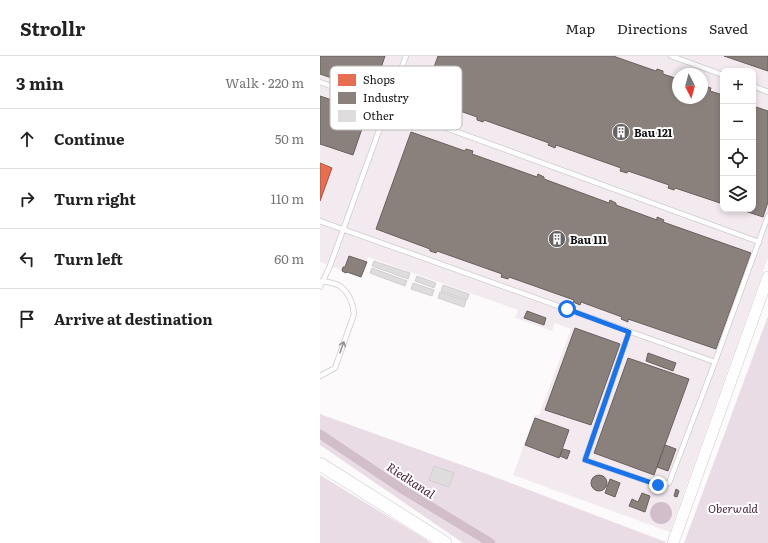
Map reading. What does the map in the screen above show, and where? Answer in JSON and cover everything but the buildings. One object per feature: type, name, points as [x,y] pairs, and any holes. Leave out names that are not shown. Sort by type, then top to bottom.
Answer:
[{"type":"main road","points":[[320,464],[445,543]]},
{"type":"street","points":[[673,543],[768,277]]},
{"type":"lane","points":[[403,66],[406,56]]},
{"type":"lane","points":[[671,56],[720,74]]},
{"type":"lane","points":[[320,82],[330,86]]},
{"type":"lane","points":[[756,87],[768,92]]},
{"type":"lane","points":[[320,287],[321,281],[330,266],[380,130]]},
{"type":"lane","points":[[449,130],[759,242]]},
{"type":"lane","points":[[629,332],[585,460],[658,485],[669,483],[768,216]]},
{"type":"lane","points":[[320,221],[715,362]]},
{"type":"lane","points":[[320,376],[335,368],[354,314],[353,305],[349,296],[339,286],[321,281]]},
{"type":"shaded area","points":[[320,56],[768,56],[768,258],[670,532],[513,475],[535,415],[539,415],[571,329],[555,323],[552,331],[515,318],[518,310],[368,257],[361,277],[320,262]]},
{"type":"shaded area","points":[[661,502],[669,505],[672,513],[669,521],[661,524],[653,521],[650,513],[653,505]]},
{"type":"green space","name":"Oberwald","points":[[768,316],[768,543],[684,543]]},
{"type":"green space","points":[[320,414],[484,473],[666,542],[463,543],[320,445]]},
{"type":"green space","points":[[320,475],[425,539],[430,543],[320,543]]},
{"type":"waterway","name":"Riedkanal","points":[[320,434],[402,489],[491,543]]},
{"type":"place","name":"Bau 121","points":[[621,132]]},
{"type":"place","name":"Bau 111","points":[[557,239]]},
{"type":"route","points":[[567,309],[629,332],[585,460],[658,485]]}]
